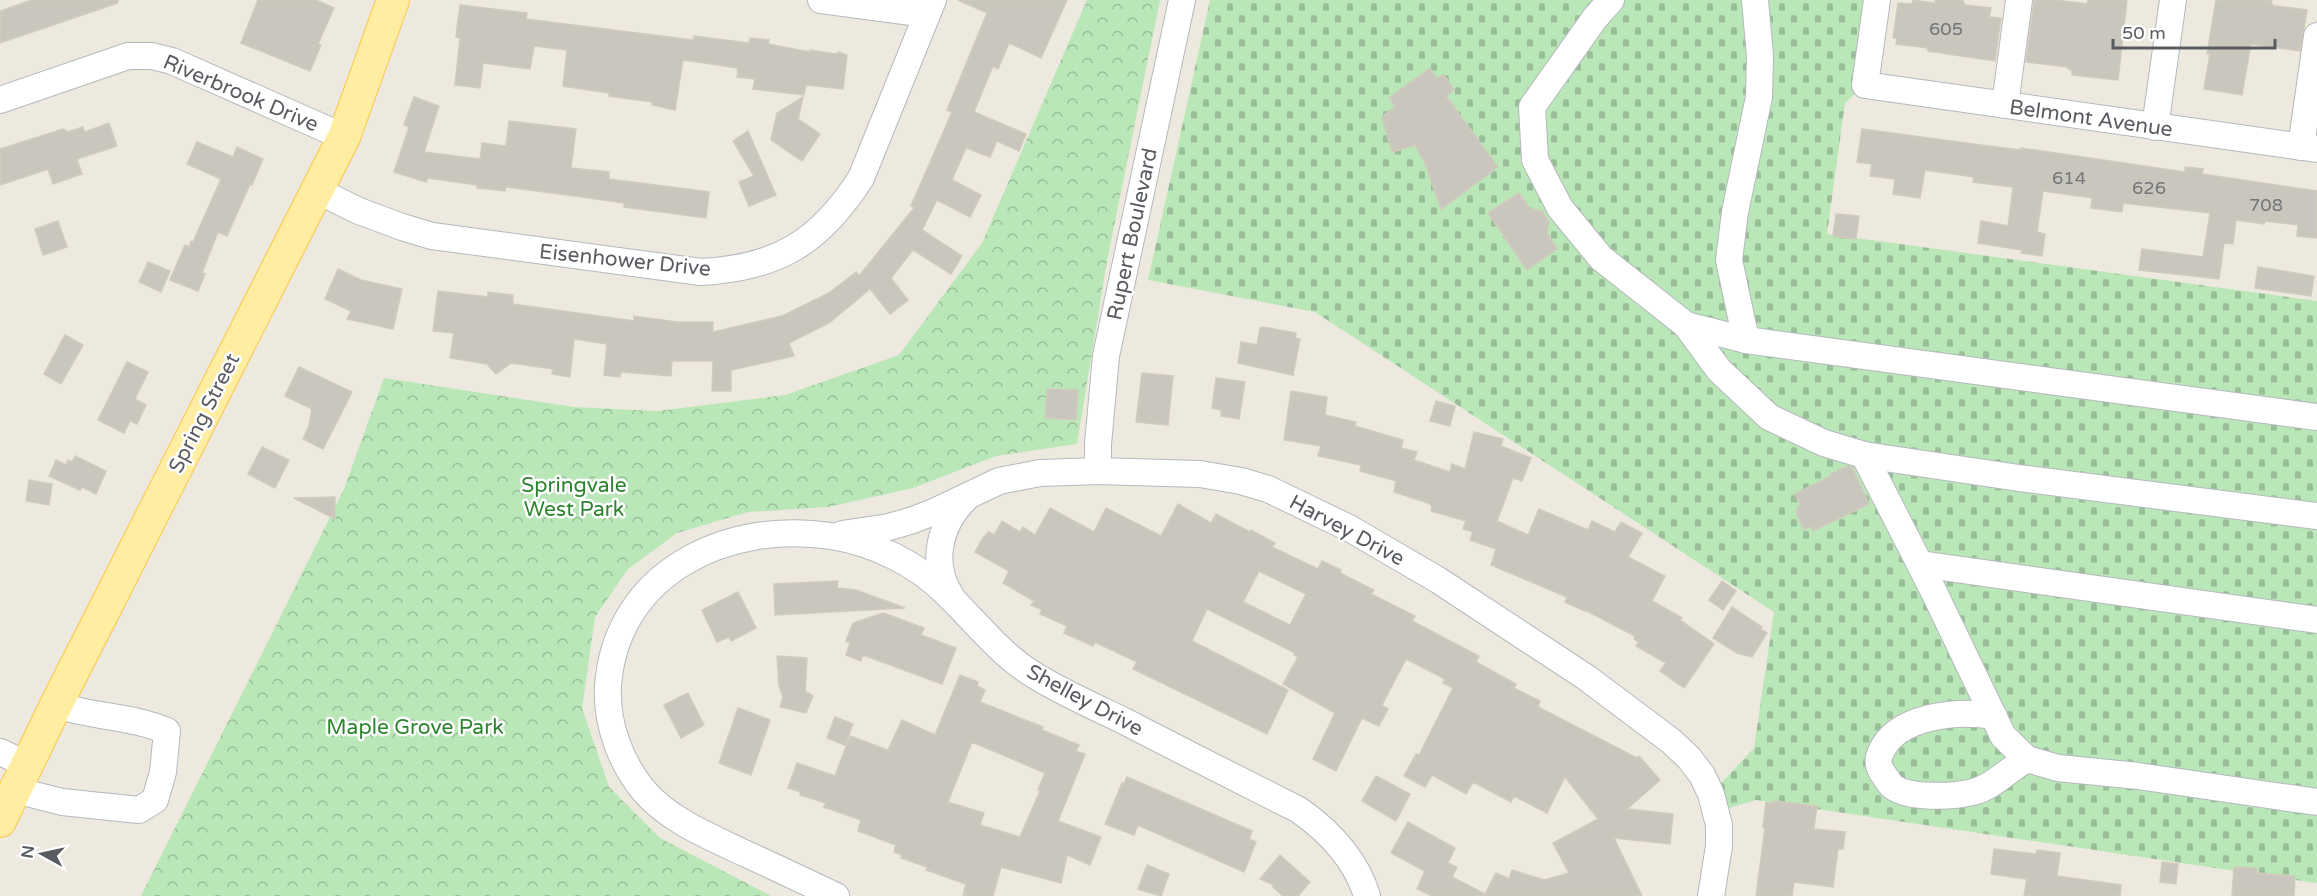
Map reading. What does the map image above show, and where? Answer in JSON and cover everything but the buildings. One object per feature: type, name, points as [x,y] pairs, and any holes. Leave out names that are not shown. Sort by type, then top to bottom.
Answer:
[{"type":"main road","name":"Spring Street","points":[[0,821],[14,769],[56,705],[315,190],[344,137],[393,0]]},
{"type":"street","points":[[821,0],[930,7]]},
{"type":"street","name":"Rupert Boulevard","points":[[1098,471],[1098,444],[1106,356],[1182,0]]},
{"type":"street","points":[[1611,0],[1595,18],[1532,106],[1535,160],[1560,208],[1601,258],[1686,325],[1719,370],[1769,417],[1824,443],[1864,454],[2019,478],[2317,516]]},
{"type":"street","points":[[1746,340],[1729,260],[1735,212],[1759,97],[1761,56],[1755,0]]},
{"type":"street","name":"Belmont Avenue","points":[[1877,0],[1865,85],[2309,148]]},
{"type":"street","points":[[2005,105],[2019,0]]},
{"type":"street","points":[[2155,127],[2173,0]]},
{"type":"street","name":"Eisenhower Drive","points":[[315,190],[359,211],[402,227],[464,241],[701,272],[731,270],[760,264],[788,252],[813,235],[845,203],[861,178],[930,7]]},
{"type":"street","points":[[2309,148],[2317,36]]},
{"type":"street","name":"Riverbrook Drive","points":[[0,100],[120,59],[152,56],[172,61],[344,137]]},
{"type":"street","points":[[1686,325],[1746,340],[2317,417]]},
{"type":"street","points":[[1864,454],[2003,736],[2027,759],[2058,768],[2138,776],[2317,802]]},
{"type":"street","name":"Harvey Drive","points":[[812,534],[856,532],[889,527],[936,511],[999,481],[1027,474],[1098,471],[1200,474],[1241,481],[1268,489],[1349,528],[1403,558],[1587,678],[1671,741],[1689,758],[1702,775],[1711,794],[1719,825],[1719,846],[1711,896]]},
{"type":"street","points":[[956,604],[941,575],[939,549],[949,519],[957,507],[975,492]]},
{"type":"street","name":"Shelley Drive","points":[[836,896],[674,817],[644,791],[629,770],[617,746],[610,721],[608,695],[609,669],[615,645],[626,620],[654,584],[675,567],[699,553],[732,542],[774,534],[812,534],[866,544],[900,559],[931,579],[999,649],[1039,678],[1299,810],[1322,826],[1340,845],[1355,868],[1367,896]]},
{"type":"street","points":[[1920,564],[2317,620]]},
{"type":"street","points":[[14,769],[62,802],[139,810],[154,800],[163,772],[167,731],[147,723],[78,712],[56,705]]},
{"type":"street","points":[[1994,716],[1971,712],[1917,721],[1891,735],[1879,755],[1879,769],[1891,786],[1908,793],[1939,795],[1974,792],[1994,782],[2011,767],[2027,759]]},
{"type":"green space","points":[[1087,0],[1160,0],[1107,261],[1077,444],[996,456],[913,488],[828,507],[748,512],[677,533],[628,569],[595,617],[582,708],[609,787],[660,838],[771,896],[141,896],[344,489],[384,378],[574,407],[657,411],[785,395],[899,355],[982,243]]},
{"type":"green space","points":[[1210,0],[1877,0],[1865,85],[1845,103],[1827,234],[2317,301],[2317,883],[1756,800],[1715,812],[1711,794],[1754,748],[1774,612],[1315,312],[1148,280]]},
{"type":"park label","name":"Springvale West Park","points":[[574,497]]},
{"type":"park label","name":"Maple Grove Park","points":[[415,727]]}]
